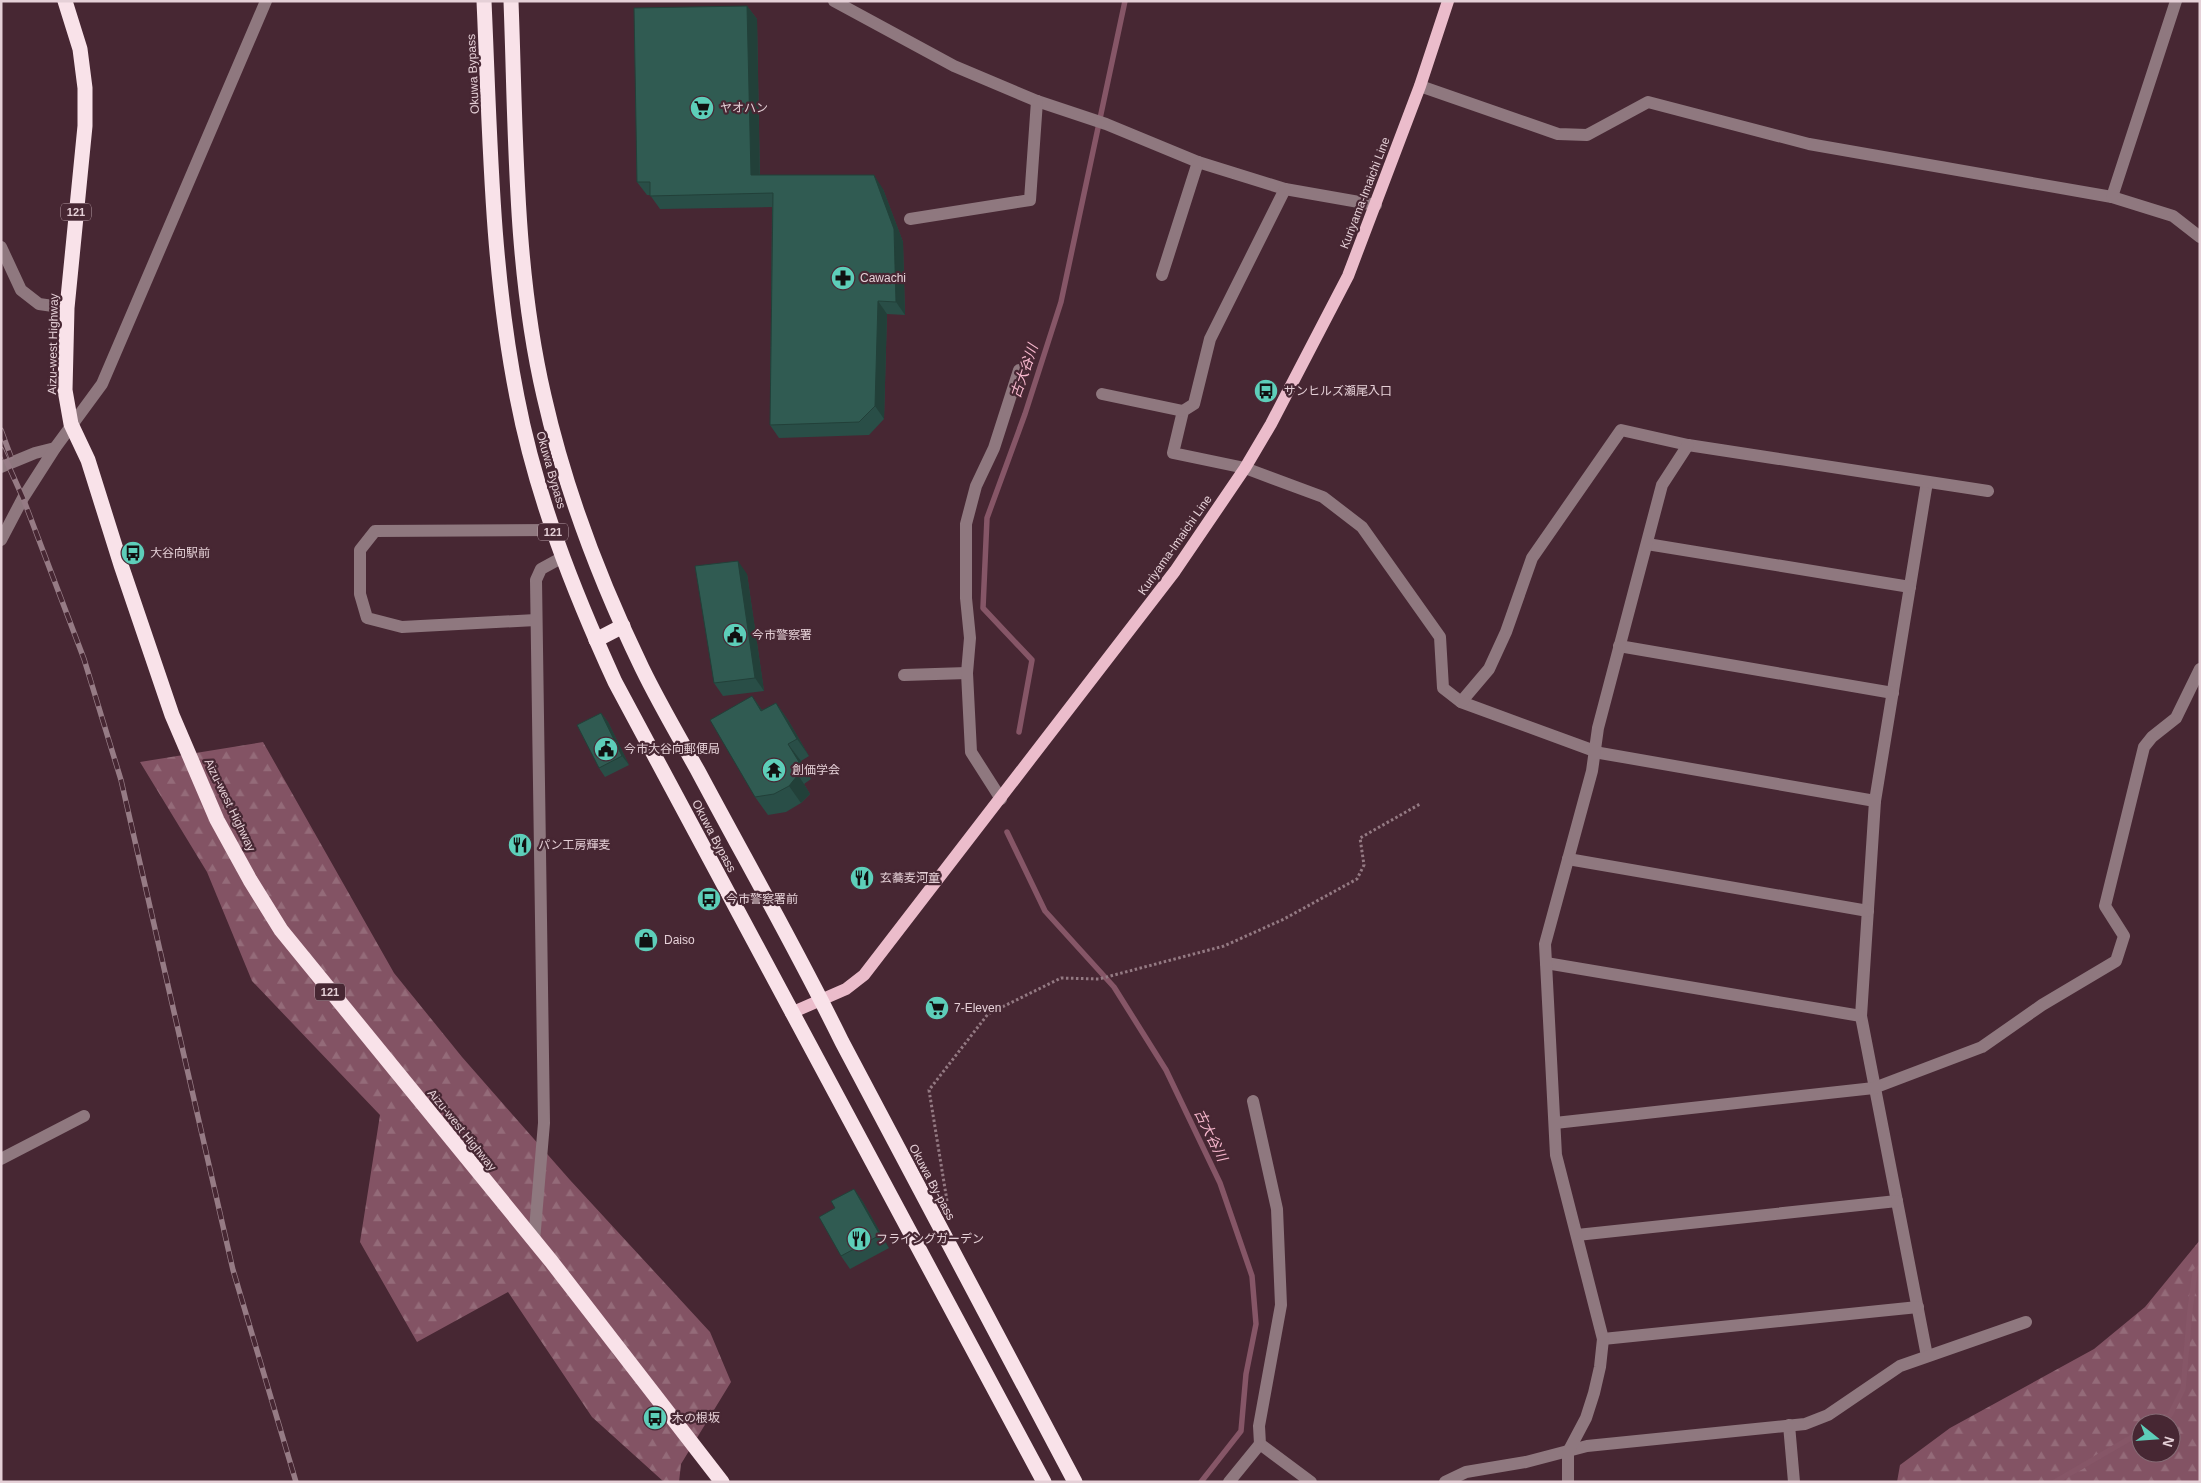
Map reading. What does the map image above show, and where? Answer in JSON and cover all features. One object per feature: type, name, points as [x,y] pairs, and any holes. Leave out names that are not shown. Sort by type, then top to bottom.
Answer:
[{"type":"highway","name":"Aizu-west Highway","points":[[65,1],[80,49],[85,88],[85,126],[67,308],[65,390],[71,424],[88,460],[121,566],[172,714],[218,820],[250,880],[281,930],[534,1241],[722,1482]]},
{"type":"highway","name":"Okuwa Bypass","points":[[484,1],[495,235],[506,335],[527,442],[552,530],[615,682],[791,1013]]},
{"type":"highway","name":"Okuwa Bypass","points":[[511,1],[520,236],[532,338],[543,394],[558,453],[580,521],[623,626],[643,669],[821,1001]]},
{"type":"highway","points":[[596,640],[623,626]]},
{"type":"highway","name":"Okuwa By-pass","points":[[821,1001],[930,1211],[1075,1482]]},
{"type":"highway","name":"121","points":[[791,1013],[1044,1482]]},
{"type":"main road","name":"Kuriyama-Imaichi Line","points":[[791,1013],[846,989],[864,975],[1175,571],[1245,468],[1271,424],[1348,276],[1420,86],[1448,1]]},
{"type":"street","points":[[1,540],[23,498],[55,448],[102,384],[266,1]]},
{"type":"street","points":[[834,1],[954,66],[1037,101],[1106,124],[1198,162],[1285,190],[1376,205]]},
{"type":"street","points":[[2112,197],[2176,1]]},
{"type":"street","points":[[1420,86],[1558,134],[1587,135],[1648,102],[1810,144],[2112,197],[2173,216],[2200,237]]},
{"type":"street","points":[[910,219],[1030,200],[1037,101]]},
{"type":"street","points":[[1162,275],[1198,162]]},
{"type":"street","points":[[1102,394],[1183,410],[1194,404],[1210,339],[1285,190]]},
{"type":"street","points":[[1,247],[21,290],[39,304],[67,308]]},
{"type":"street","points":[[1001,799],[971,752],[968,673],[970,638],[966,598],[966,524],[976,486],[994,448],[1020,370]]},
{"type":"street","points":[[1183,410],[1174,454],[1245,468],[1323,497],[1362,527],[1440,637],[1443,688],[1461,702],[1595,751],[1875,801]]},
{"type":"street","points":[[1461,702],[1489,669],[1506,632],[1532,558],[1621,430],[1688,445],[1988,491]]},
{"type":"street","points":[[1568,1482],[1570,1450],[1586,1418],[1594,1393],[1600,1367],[1603,1339],[1556,1155],[1546,944],[1592,771],[1598,728],[1662,485],[1688,445]]},
{"type":"street","points":[[1,467],[35,453],[55,448]]},
{"type":"street","points":[[1927,482],[1875,801],[1860,1016],[1927,1356]]},
{"type":"street","points":[[536,620],[402,627],[367,618],[360,594],[360,550],[375,531],[552,530]]},
{"type":"street","points":[[1647,544],[1910,587]]},
{"type":"street","points":[[534,1241],[544,1123],[536,580],[541,569],[563,557]]},
{"type":"street","points":[[1620,646],[1893,692]]},
{"type":"street","points":[[1555,1123],[1874,1088],[1982,1047],[2042,1005],[2116,961],[2124,936],[2105,906],[2144,747],[2152,737],[2176,718],[2200,669]]},
{"type":"street","points":[[904,675],[968,673]]},
{"type":"street","points":[[1568,859],[1868,911]]},
{"type":"street","points":[[1546,963],[1860,1016]]},
{"type":"street","points":[[1229,1482],[1260,1444],[1259,1426],[1281,1304],[1277,1209],[1253,1101]]},
{"type":"street","points":[[1,1159],[84,1116]]},
{"type":"street","points":[[1577,1236],[1897,1201]]},
{"type":"street","points":[[1603,1339],[1918,1307]]},
{"type":"street","points":[[1445,1482],[1466,1472],[1526,1462],[1587,1446],[1805,1424],[1828,1415],[1900,1366],[2026,1322]]},
{"type":"street","points":[[1789,1425],[1794,1482]]},
{"type":"street","points":[[1260,1444],[1311,1482]]},
{"type":"path","points":[[930,1211],[947,1201],[929,1090],[988,1014],[1061,978],[1099,979],[1111,974],[1224,946],[1284,919],[1357,879],[1364,865],[1360,838],[1420,804]]},
{"type":"green space","points":[[263,742],[394,973],[462,1057],[570,1180],[710,1332],[731,1382],[681,1464],[679,1482],[664,1482],[592,1417],[508,1292],[417,1342],[360,1242],[380,1115],[252,981],[207,872],[140,762]]},
{"type":"green space","points":[[2200,1240],[2200,1482],[1897,1482],[1900,1465],[1950,1428],[2094,1349],[2145,1307]]},
{"type":"building","points":[[747,6],[751,175],[874,175],[894,229],[896,302],[878,301],[875,406],[859,422],[770,425],[773,193],[650,196],[650,182],[637,182],[634,8]]},
{"type":"building","name":"今市警察署","points":[[738,561],[755,678],[714,683],[695,566]]},
{"type":"building","name":"創価学会","points":[[752,696],[761,711],[776,703],[797,739],[788,744],[799,762],[792,766],[797,776],[789,786],[774,794],[755,797],[710,720]]},
{"type":"building","name":"今市大谷向郵便局","points":[[601,713],[622,756],[599,768],[577,725]]},
{"type":"building","name":"フライングガーデン","points":[[854,1189],[880,1235],[841,1256],[819,1217],[835,1208],[831,1201]]},
{"type":"waterway","name":"古大谷川","points":[[1019,732],[1032,660],[983,608],[987,518],[1025,414],[1061,302],[1125,1]]},
{"type":"waterway","name":"古大谷川","points":[[1007,832],[1045,911],[1114,987],[1166,1070],[1220,1183],[1252,1276],[1256,1324],[1246,1374],[1241,1431],[1201,1482]]},
{"type":"waterway","points":[[2171,1413],[2183,1389],[2195,1272],[2200,1267]]},
{"type":"waterway","points":[[2055,1482],[2131,1438]]},
{"type":"railway","points":[[1,430],[11,457]]},
{"type":"railway","points":[[1,449],[23,498],[84,659],[121,780],[233,1270],[296,1482]]},
{"type":"place","name":"ヤオハン","points":[[702,108]]},
{"type":"place","name":"Cawachi","points":[[843,278]]},
{"type":"place","name":"サンヒルズ瀬尾入口","points":[[1266,391]]},
{"type":"place","name":"大谷向駅前","points":[[133,553]]},
{"type":"place","name":"今市警察署","points":[[735,635]]},
{"type":"place","name":"今市大谷向郵便局","points":[[606,749]]},
{"type":"place","name":"創価学会","points":[[774,770]]},
{"type":"place","name":"パン工房輝麦","points":[[520,845]]},
{"type":"place","name":"玄蕎麦河童","points":[[862,878]]},
{"type":"place","name":"今市警察署前","points":[[709,899]]},
{"type":"place","name":"Daiso","points":[[646,940]]},
{"type":"place","name":"7-Eleven","points":[[937,1008]]},
{"type":"place","name":"フライングガーデン","points":[[859,1239]]},
{"type":"place","name":"木の根坂","points":[[655,1418]]}]
